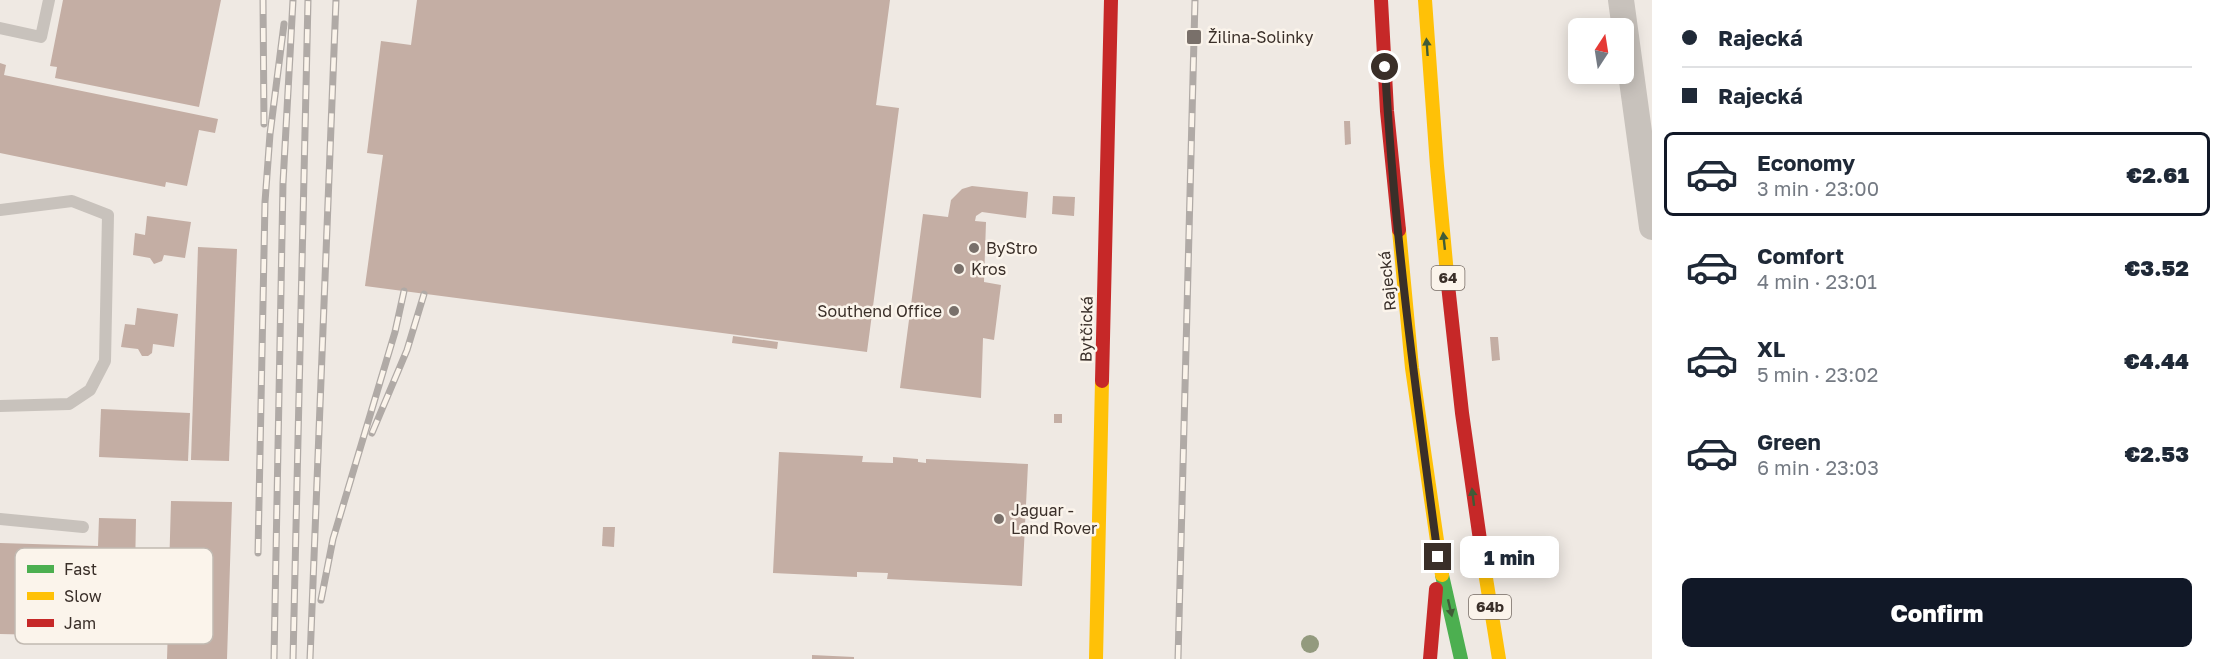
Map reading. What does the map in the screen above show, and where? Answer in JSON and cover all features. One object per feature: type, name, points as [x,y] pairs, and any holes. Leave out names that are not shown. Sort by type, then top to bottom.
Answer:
[{"type":"main road","name":"Bytčická","points":[[1096,659],[1111,0]]},
{"type":"main road","name":"Rajecká","points":[[1381,0],[1389,133],[1411,357],[1438,557]]},
{"type":"main road","name":"64","points":[[1425,0],[1433,143],[1481,555]]},
{"type":"main road","name":"64b","points":[[1481,555],[1499,659]]},
{"type":"main road","points":[[1430,659],[1438,557]]},
{"type":"main road","name":"64b","points":[[1438,557],[1461,659]]},
{"type":"street","points":[[1621,0],[1652,227]]},
{"type":"lane","points":[[0,28],[40,37],[49,0]]},
{"type":"lane","points":[[0,210],[72,201],[108,215],[105,361],[90,390],[69,404],[0,406]]},
{"type":"lane","points":[[0,519],[83,527]]},
{"type":"building","points":[[63,0],[221,0],[199,107],[55,78],[57,67],[50,66]]},
{"type":"building","points":[[417,0],[890,0],[876,105],[899,108],[867,352],[365,286],[383,155],[367,153],[381,41],[411,45]]},
{"type":"building","points":[[0,63],[6,65],[4,75],[218,119],[215,133],[199,130],[187,186],[166,182],[165,187],[0,153]]},
{"type":"building","points":[[1344,121],[1350,121],[1351,144],[1345,145]]},
{"type":"building","name":"Southend Office","points":[[972,186],[1028,192],[1026,218],[982,212],[976,216],[975,221],[986,222],[984,282],[1001,285],[994,340],[983,338],[981,398],[900,388],[923,214],[948,217],[951,200],[962,189]]},
{"type":"building","points":[[1053,196],[1075,197],[1074,216],[1052,214]]},
{"type":"building","points":[[147,216],[191,222],[185,258],[164,255],[162,261],[154,264],[150,258],[133,255],[135,233],[145,235]]},
{"type":"building","points":[[198,247],[237,249],[229,461],[191,460]]},
{"type":"building","points":[[137,308],[178,314],[174,347],[153,344],[152,353],[142,356],[138,349],[121,347],[125,324],[135,325]]},
{"type":"building","points":[[733,336],[778,342],[777,349],[732,343]]},
{"type":"building","points":[[1490,337],[1498,337],[1500,360],[1492,361]]},
{"type":"building","points":[[101,409],[190,413],[188,461],[99,457]]},
{"type":"building","points":[[1054,414],[1062,414],[1062,423],[1054,423]]},
{"type":"building","points":[[779,452],[863,456],[862,462],[893,463],[893,457],[918,459],[918,462],[926,463],[926,459],[1028,464],[1022,586],[887,579],[888,573],[857,572],[857,577],[773,573]]},
{"type":"building","points":[[171,501],[232,502],[227,659],[167,659],[167,644],[213,644],[213,548],[170,548]]},
{"type":"building","points":[[99,518],[136,519],[135,548],[15,548],[15,634],[0,634],[0,543],[98,546]]},
{"type":"building","points":[[603,527],[615,527],[614,547],[602,546]]},
{"type":"building","points":[[812,655],[854,657],[854,659],[812,659]]},
{"type":"railway","points":[[263,0],[264,124]]},
{"type":"railway","points":[[274,659],[283,183],[293,0]]},
{"type":"railway","points":[[293,659],[308,0]]},
{"type":"railway","points":[[310,659],[336,0]]},
{"type":"railway","points":[[1178,659],[1195,0]]},
{"type":"railway","points":[[258,553],[265,202],[270,134],[284,24]]},
{"type":"railway","points":[[321,600],[333,539],[395,332],[404,291]]},
{"type":"railway","points":[[372,433],[407,350],[424,294]]},
{"type":"traffic: fast","points":[[1442,575],[1461,659]]},
{"type":"traffic: slow","points":[[1425,0],[1448,285]]},
{"type":"traffic: slow","points":[[1399,230],[1412,368],[1442,575]]},
{"type":"traffic: slow","points":[[1096,659],[1102,381]]},
{"type":"traffic: slow","points":[[1481,547],[1499,659]]},
{"type":"traffic: jam","points":[[1102,381],[1111,0]]},
{"type":"traffic: jam","points":[[1381,0],[1387,111],[1399,230]]},
{"type":"traffic: jam","points":[[1448,285],[1462,413],[1481,547]]},
{"type":"traffic: jam","points":[[1430,659],[1436,589]]},
{"type":"place","name":"Žilina-Solinky","points":[[1194,37]]},
{"type":"place","name":"ByStro","points":[[974,248]]},
{"type":"place","name":"Kros","points":[[959,269]]},
{"type":"place","name":"Southend Office","points":[[954,311]]},
{"type":"place","name":"Jaguar - Land Rover","points":[[999,519]]},
{"type":"route","points":[[1385,67],[1387,111],[1412,368],[1438,557]]}]
